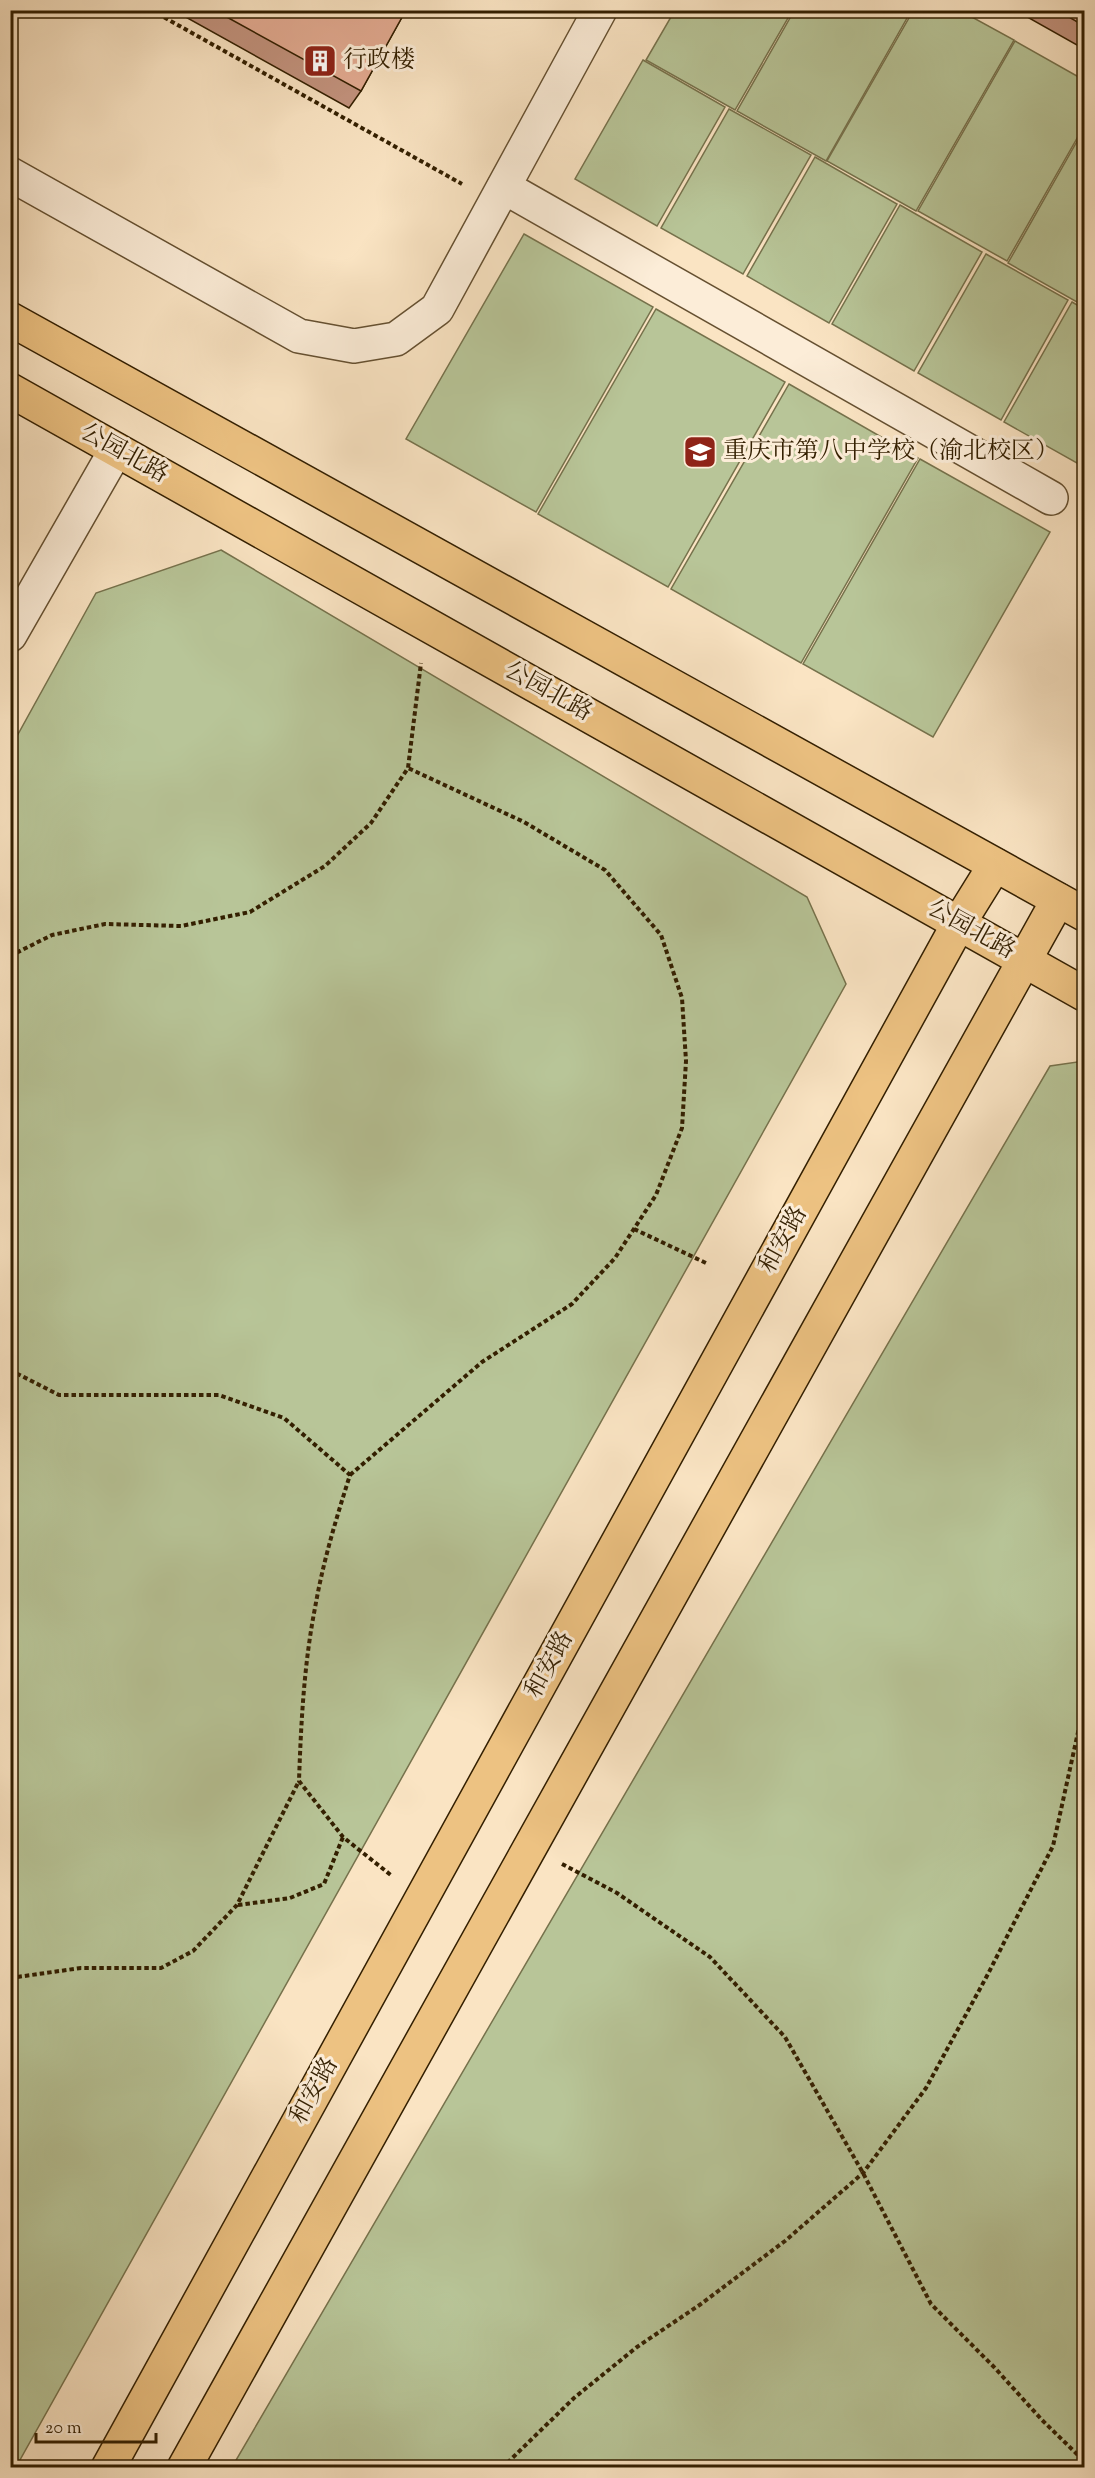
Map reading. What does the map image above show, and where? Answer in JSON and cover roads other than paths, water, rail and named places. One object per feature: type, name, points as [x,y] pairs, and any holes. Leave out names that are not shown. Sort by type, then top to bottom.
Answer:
[{"type":"main road","points":[[10,319],[1071,907],[1023,959],[184,2468]]},
{"type":"main road","name":"公园北路","points":[[10,390],[1084,994]]},
{"type":"main road","name":"和安路","points":[[108,2468],[959,923],[995,865]]},
{"type":"street","points":[[10,174],[299,336],[354,346],[396,339],[437,309],[600,10]]},
{"type":"street","points":[[500,195],[1051,498]]},
{"type":"street","points":[[10,635],[116,450]]},
{"type":"place","name":"行政楼","points":[[320,61]]},
{"type":"place","name":"重庆市第八中学校（渝北校区）","points":[[700,452]]}]
